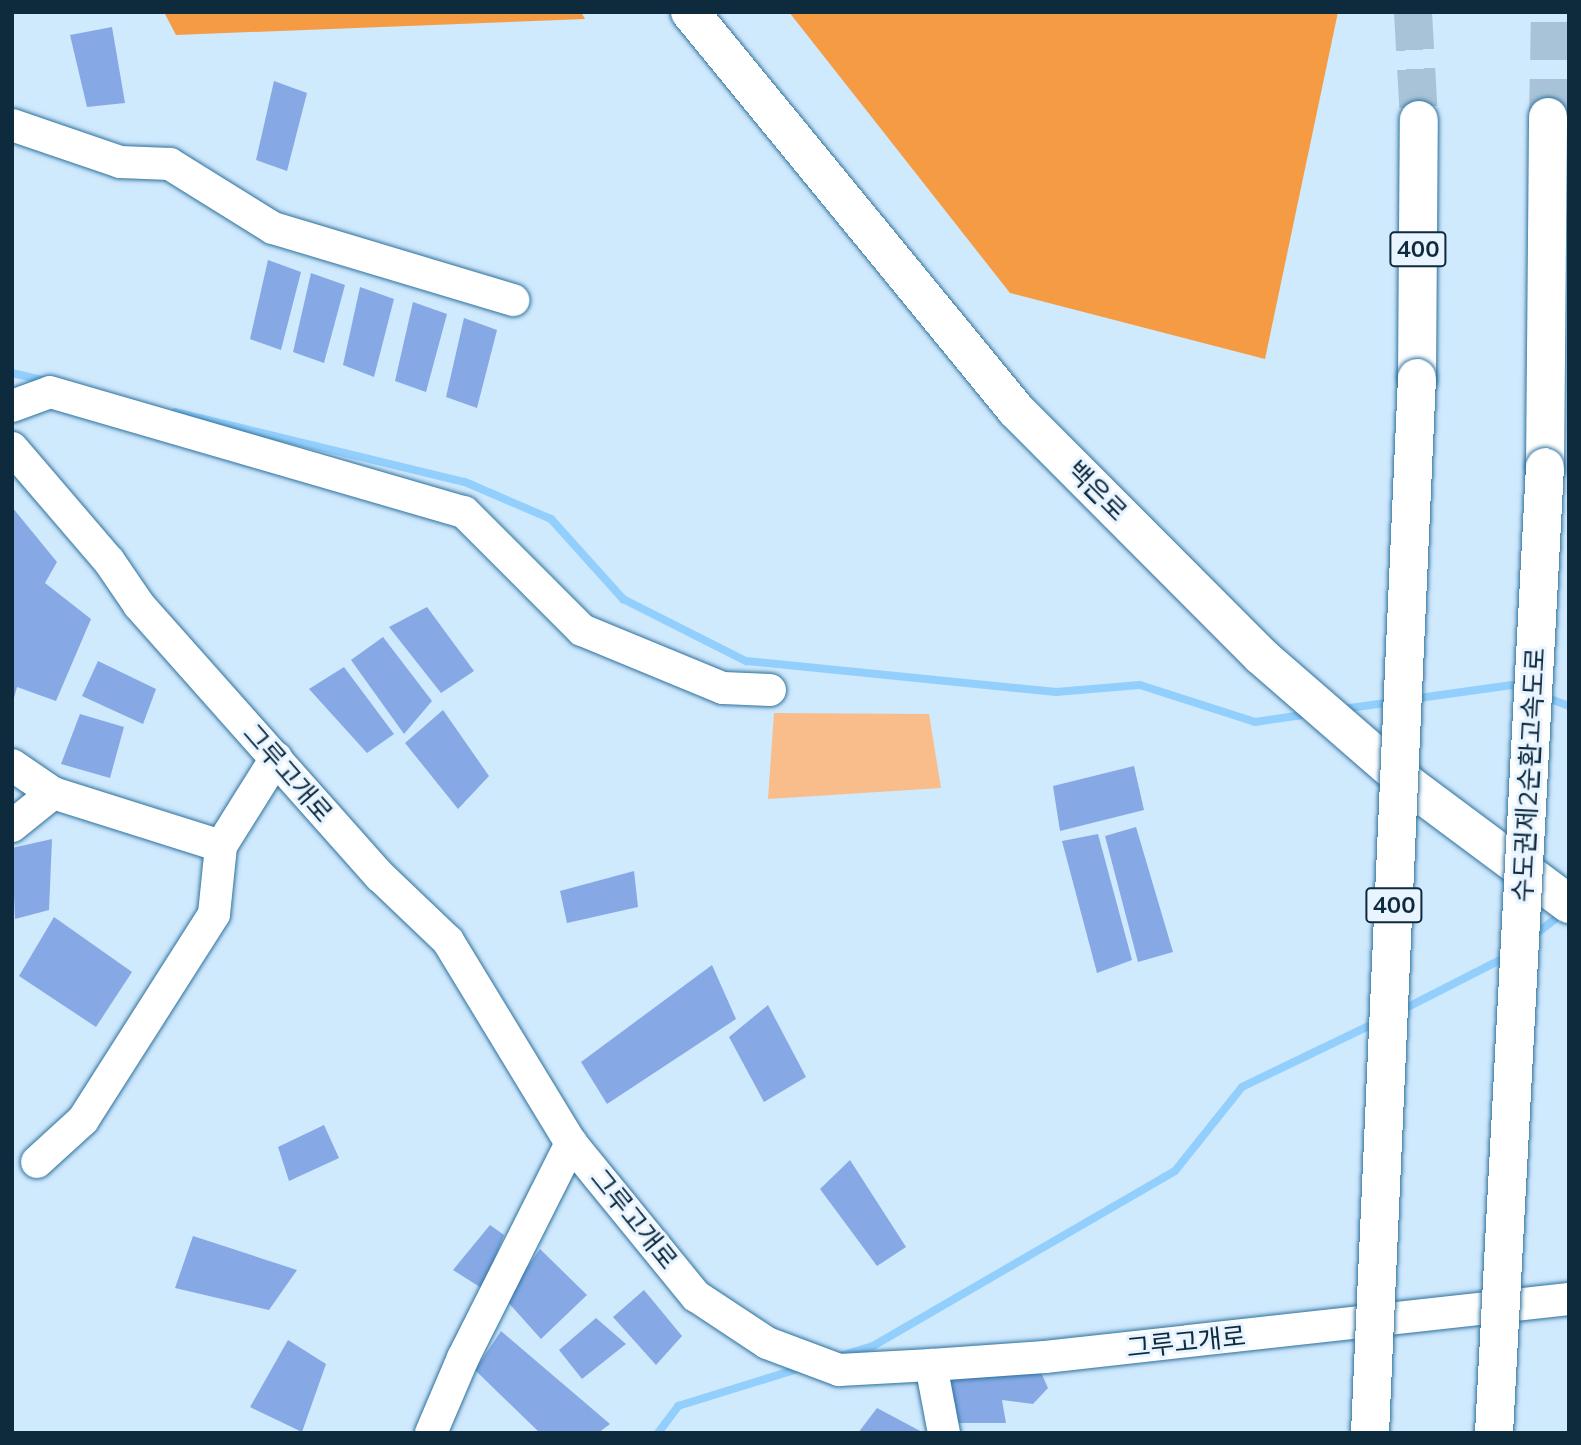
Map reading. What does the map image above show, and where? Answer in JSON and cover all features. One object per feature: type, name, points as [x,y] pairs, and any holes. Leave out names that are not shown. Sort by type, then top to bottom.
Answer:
[{"type":"main road","name":"백은로","points":[[690,12],[1016,410],[1261,656],[1408,784],[1560,897]]},
{"type":"main road","name":"수도권제2순환고속도로","points":[[1494,1433],[1545,467],[1548,117]]},
{"type":"main road","name":"400","points":[[1370,1433],[1417,378],[1419,120]]},
{"type":"street","points":[[12,125],[120,162],[170,164],[273,228],[513,300]]},
{"type":"street","points":[[12,406],[50,392],[464,512],[582,629],[723,688],[770,690]]},
{"type":"street","name":"그루고개로","points":[[12,448],[109,561],[139,605],[380,876],[448,941],[571,1143],[696,1296],[767,1343],[839,1370],[931,1365],[1086,1353],[1569,1299]]},
{"type":"street","points":[[37,1162],[83,1120],[214,914],[221,846],[276,758]]},
{"type":"street","points":[[12,765],[53,793],[221,846]]},
{"type":"street","points":[[12,826],[53,793]]},
{"type":"street","points":[[431,1433],[463,1358],[571,1143]]},
{"type":"street","points":[[931,1365],[944,1433]]},
{"type":"shaded area","points":[[164,12],[581,12],[585,19],[176,35]]},
{"type":"shaded area","points":[[789,12],[1338,12],[1265,359],[1010,293]]},
{"type":"shaded area","points":[[774,713],[929,714],[941,788],[768,799]]},
{"type":"building","points":[[112,27],[125,103],[87,107],[70,35]]},
{"type":"building","points":[[274,81],[307,93],[287,171],[256,160]]},
{"type":"building","points":[[268,260],[301,272],[281,350],[250,339]]},
{"type":"building","points":[[311,273],[345,285],[324,363],[293,352]]},
{"type":"building","points":[[360,287],[394,299],[374,377],[343,365]]},
{"type":"building","points":[[413,302],[447,314],[426,392],[395,381]]},
{"type":"building","points":[[464,318],[497,330],[477,408],[446,397]]},
{"type":"building","points":[[12,507],[57,562],[45,583],[91,619],[56,701],[17,687],[12,705]]},
{"type":"building","points":[[427,607],[474,671],[441,693],[389,627]]},
{"type":"building","points":[[383,637],[432,701],[404,734],[351,660]]},
{"type":"building","points":[[98,661],[156,689],[143,724],[82,696]]},
{"type":"building","points":[[344,667],[394,734],[367,753],[309,689]]},
{"type":"building","points":[[443,710],[489,776],[458,809],[405,743]]},
{"type":"building","points":[[80,714],[124,727],[110,778],[61,764]]},
{"type":"building","points":[[1134,766],[1144,810],[1060,831],[1053,786]]},
{"type":"building","points":[[1136,827],[1173,952],[1138,962],[1105,836]]},
{"type":"building","points":[[1098,834],[1132,960],[1097,973],[1062,841]]},
{"type":"building","points":[[52,839],[49,910],[15,919],[12,848]]},
{"type":"building","points":[[634,871],[638,907],[567,923],[560,891]]},
{"type":"building","points":[[54,917],[132,972],[96,1027],[19,976]]},
{"type":"building","points":[[712,965],[736,1019],[607,1104],[581,1062]]},
{"type":"building","points":[[768,1005],[806,1077],[764,1102],[729,1037]]},
{"type":"building","points":[[324,1125],[339,1158],[289,1181],[278,1147]]},
{"type":"building","points":[[850,1160],[906,1247],[877,1266],[820,1189]]},
{"type":"building","points":[[490,1225],[504,1235],[483,1289],[453,1270]]},
{"type":"building","points":[[193,1236],[297,1270],[269,1310],[175,1288]]},
{"type":"building","points":[[540,1249],[587,1295],[541,1339],[505,1299]]},
{"type":"building","points":[[644,1290],[682,1336],[656,1365],[613,1317]]},
{"type":"building","points":[[596,1318],[626,1344],[582,1379],[559,1350]]},
{"type":"building","points":[[501,1331],[610,1424],[598,1433],[540,1433],[475,1370]]},
{"type":"building","points":[[288,1340],[326,1364],[302,1432],[250,1407]]},
{"type":"building","points":[[1039,1368],[1048,1388],[1033,1404],[1002,1400],[1006,1423],[953,1423],[949,1380]]},
{"type":"building","points":[[877,1408],[924,1433],[858,1433]]},
{"type":"waterway","points":[[12,373],[47,381]]},
{"type":"waterway","points":[[175,412],[465,482],[551,519],[623,599],[746,661],[1056,692],[1140,685],[1255,722],[1309,714]]},
{"type":"waterway","points":[[1412,699],[1512,685],[1523,689]]},
{"type":"waterway","points":[[1542,696],[1569,706]]},
{"type":"waterway","points":[[1343,709],[1392,702]]},
{"type":"waterway","points":[[1532,937],[1563,913]]},
{"type":"waterway","points":[[1398,1012],[1508,956]]},
{"type":"waterway","points":[[840,1356],[873,1346],[1175,1171],[1242,1087],[1377,1022]]},
{"type":"waterway","points":[[658,1433],[678,1406],[804,1367]]},
{"type":"tunnel","points":[[1413,12],[1419,120]]},
{"type":"tunnel","points":[[1548,117],[1550,12]]}]
